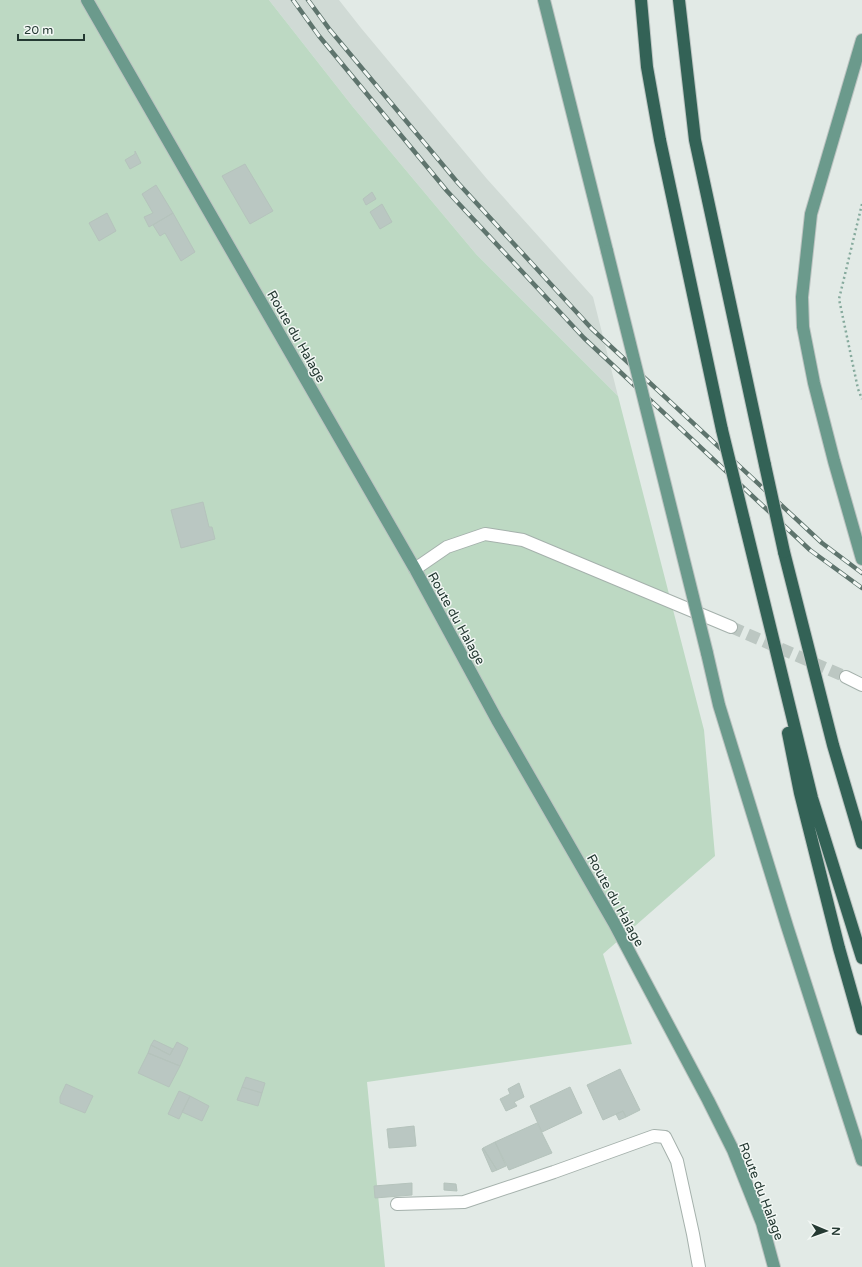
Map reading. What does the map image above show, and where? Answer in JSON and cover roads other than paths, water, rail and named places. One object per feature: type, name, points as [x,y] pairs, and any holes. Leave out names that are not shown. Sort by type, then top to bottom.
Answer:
[{"type":"highway","points":[[641,0],[648,67],[660,140],[722,430],[812,798],[862,958]]},
{"type":"highway","points":[[679,0],[695,140],[765,465],[784,552],[833,745],[862,843]]},
{"type":"highway","points":[[762,598],[800,793],[839,948],[862,1029]]},
{"type":"highway","points":[[852,809],[862,833]]},
{"type":"main road","name":"Route du Halage","points":[[87,0],[415,569],[497,720],[614,923],[733,1150],[762,1223],[774,1265]]},
{"type":"main road","points":[[544,0],[719,705],[787,926],[862,1160]]},
{"type":"main road","points":[[862,40],[811,214],[802,297],[803,327],[814,383],[834,461],[862,559]]},
{"type":"street","points":[[415,569],[447,547],[485,534],[523,540],[731,627]]},
{"type":"street","points":[[846,677],[862,685]]},
{"type":"street","points":[[397,1204],[464,1202],[654,1136],[665,1137],[677,1161],[694,1234],[699,1267]]},
{"type":"tunnel","points":[[731,627],[846,677]]},
{"type":"railway","points":[[293,0],[319,36],[447,191],[584,338],[810,550],[862,588]]},
{"type":"railway","points":[[308,0],[330,30],[458,183],[592,329],[822,543],[862,573]]}]
